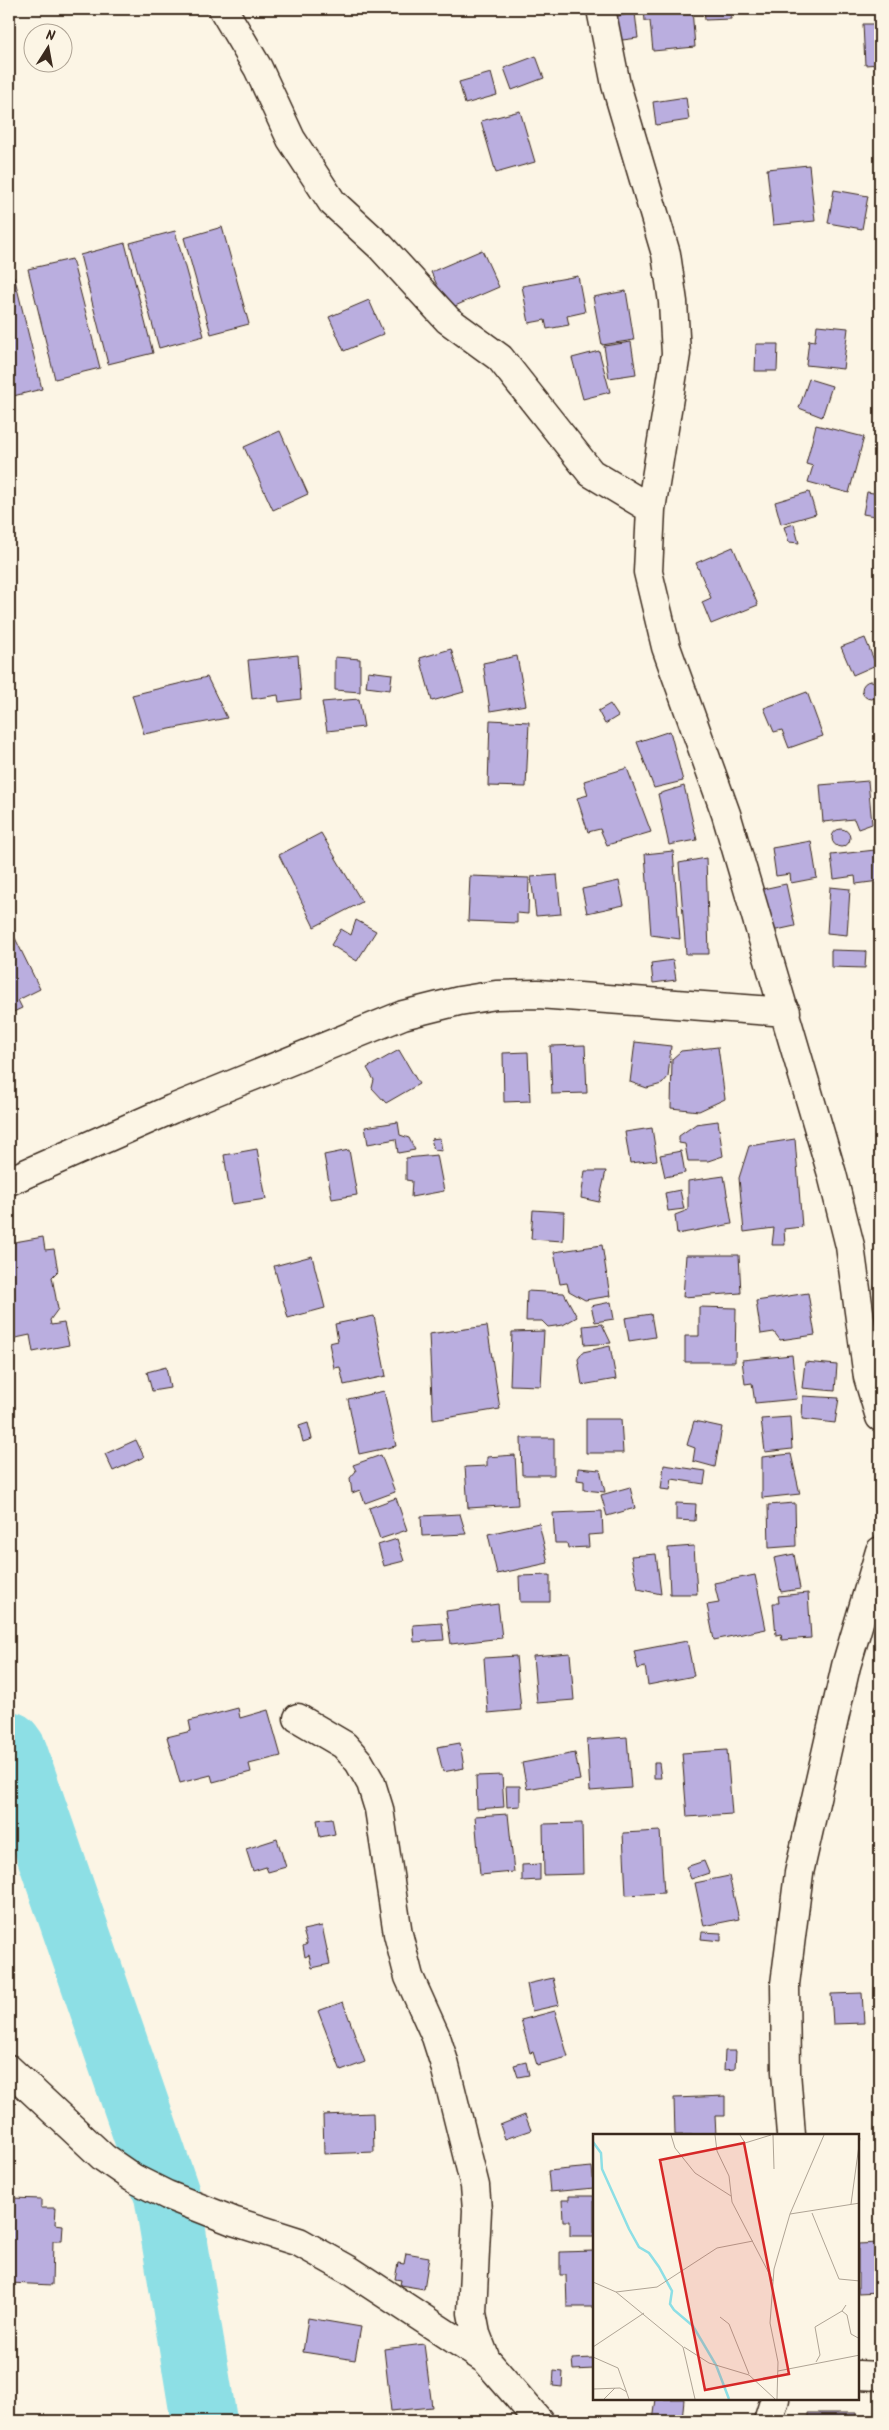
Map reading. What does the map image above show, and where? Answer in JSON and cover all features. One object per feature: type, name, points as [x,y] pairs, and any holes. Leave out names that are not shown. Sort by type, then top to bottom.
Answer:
[{"type":"street","points":[[223,9],[258,68],[291,139],[332,202],[381,246],[448,320],[500,358],[591,473],[651,509]]},
{"type":"street","points":[[602,9],[616,85],[666,254],[673,302],[676,354],[651,509],[648,572],[666,647],[726,814],[786,1012],[832,1174],[850,1246],[868,1377],[880,1417]]},
{"type":"street","points":[[9,1181],[172,1109],[403,1015],[460,1001],[496,995],[538,994],[786,1012]]},
{"type":"street","points":[[791,2134],[786,2072],[785,1984],[797,1882],[824,1756],[844,1675],[880,1551]]},
{"type":"street","points":[[298,1718],[344,1745],[359,1762],[371,1782],[379,1809],[398,1934],[414,1991],[436,2036],[444,2062],[475,2186],[477,2210],[472,2313],[476,2334],[486,2360]]},
{"type":"street","points":[[9,2069],[104,2158],[133,2178],[167,2195],[233,2221],[299,2242],[349,2270],[486,2360],[539,2421]]},
{"type":"street","points":[[859,2375],[880,2376]]},
{"type":"street","points":[[768,2421],[774,2400]]},
{"type":"building","points":[[644,9],[692,9],[695,47],[653,51],[650,21],[645,21]]},
{"type":"building","points":[[704,9],[730,9],[731,19],[705,20]]},
{"type":"building","points":[[635,13],[638,38],[615,41],[611,17]]},
{"type":"building","points":[[863,24],[880,24],[880,64],[865,65]]},
{"type":"building","points":[[536,56],[544,78],[512,90],[504,68]]},
{"type":"building","points":[[491,73],[497,95],[465,104],[459,82]]},
{"type":"building","points":[[686,97],[689,120],[656,125],[653,102]]},
{"type":"building","points":[[520,111],[535,162],[496,173],[481,121]]},
{"type":"building","points":[[809,165],[815,221],[773,225],[767,169]]},
{"type":"building","points":[[834,190],[868,196],[862,229],[828,223]]},
{"type":"building","points":[[222,227],[249,324],[211,334],[184,238]]},
{"type":"building","points":[[175,231],[204,336],[159,348],[130,243]]},
{"type":"building","points":[[125,243],[153,353],[108,364],[80,255]]},
{"type":"building","points":[[482,250],[499,287],[448,309],[431,272]]},
{"type":"building","points":[[72,259],[100,368],[55,379],[28,269]]},
{"type":"building","points":[[14,276],[42,389],[9,397],[9,277]]},
{"type":"building","points":[[578,276],[585,312],[567,316],[569,325],[547,329],[545,320],[529,323],[522,286]]},
{"type":"building","points":[[626,291],[634,340],[602,345],[593,297]]},
{"type":"building","points":[[369,300],[384,334],[344,351],[329,317]]},
{"type":"building","points":[[817,325],[848,328],[843,369],[806,365],[809,340],[815,341]]},
{"type":"building","points":[[631,342],[636,374],[609,378],[604,346]]},
{"type":"building","points":[[756,344],[778,344],[777,371],[755,371]]},
{"type":"building","points":[[599,351],[610,392],[583,399],[572,358]]},
{"type":"building","points":[[809,379],[832,386],[822,417],[799,408]]},
{"type":"building","points":[[816,425],[864,437],[849,493],[808,482],[813,466],[806,464]]},
{"type":"building","points":[[280,431],[308,494],[273,510],[244,447]]},
{"type":"building","points":[[809,492],[816,514],[781,524],[775,502]]},
{"type":"building","points":[[867,492],[880,494],[880,517],[863,514]]},
{"type":"building","points":[[794,524],[799,543],[789,542],[784,527]]},
{"type":"building","points":[[733,547],[758,605],[711,624],[702,602],[711,598],[696,563]]},
{"type":"building","points":[[865,638],[876,665],[853,675],[841,647]]},
{"type":"building","points":[[451,649],[464,692],[432,701],[420,658]]},
{"type":"building","points":[[298,655],[301,699],[279,702],[278,695],[252,699],[248,660]]},
{"type":"building","points":[[517,656],[526,705],[490,711],[483,663]]},
{"type":"building","points":[[335,657],[360,659],[360,692],[335,690]]},
{"type":"building","points":[[368,671],[392,674],[390,690],[366,687]]},
{"type":"building","points":[[207,677],[227,718],[144,734],[132,695]]},
{"type":"building","points":[[871,681],[877,684],[880,690],[877,696],[871,699],[865,696],[862,690],[865,684]]},
{"type":"building","points":[[807,692],[823,736],[789,748],[782,730],[774,732],[764,708]]},
{"type":"building","points":[[359,699],[364,727],[327,731],[322,702]]},
{"type":"building","points":[[610,704],[618,716],[605,724],[598,711]]},
{"type":"building","points":[[490,720],[529,722],[526,787],[488,786]]},
{"type":"building","points":[[670,731],[683,781],[654,788],[637,742]]},
{"type":"building","points":[[627,768],[651,832],[607,845],[600,829],[588,832],[577,798],[588,795],[584,781]]},
{"type":"building","points":[[868,781],[872,824],[858,829],[854,819],[823,822],[820,785]]},
{"type":"building","points":[[684,786],[697,840],[669,845],[658,794]]},
{"type":"building","points":[[841,829],[847,832],[850,838],[847,844],[841,847],[835,844],[832,838],[835,832]]},
{"type":"building","points":[[321,833],[362,902],[314,927],[279,855]]},
{"type":"building","points":[[811,841],[817,878],[791,883],[790,874],[776,876],[772,848]]},
{"type":"building","points":[[875,850],[879,881],[856,884],[855,876],[834,879],[831,855]]},
{"type":"building","points":[[673,851],[680,939],[651,935],[645,854]]},
{"type":"building","points":[[706,858],[709,954],[686,954],[679,863]]},
{"type":"building","points":[[557,875],[561,914],[536,916],[531,877]]},
{"type":"building","points":[[470,876],[529,878],[528,914],[517,913],[517,923],[468,921]]},
{"type":"building","points":[[619,881],[624,905],[587,913],[582,889]]},
{"type":"building","points":[[786,884],[795,926],[772,931],[763,889]]},
{"type":"building","points":[[830,887],[850,889],[847,935],[827,933]]},
{"type":"building","points":[[356,920],[376,931],[357,961],[331,945],[341,929],[351,935]]},
{"type":"building","points":[[15,938],[40,989],[18,1000],[22,1008],[9,1014],[9,941]]},
{"type":"building","points":[[831,950],[866,951],[865,968],[831,967]]},
{"type":"building","points":[[673,960],[676,980],[653,983],[651,963]]},
{"type":"building","points":[[635,1042],[671,1046],[668,1077],[662,1084],[647,1088],[630,1082]]},
{"type":"building","points":[[585,1045],[587,1093],[552,1094],[550,1046]]},
{"type":"building","points":[[718,1047],[725,1099],[699,1111],[671,1108],[672,1059],[681,1051]]},
{"type":"building","points":[[399,1050],[419,1084],[386,1103],[372,1088],[374,1080],[367,1068]]},
{"type":"building","points":[[528,1052],[530,1101],[504,1102],[503,1053]]},
{"type":"building","points":[[718,1121],[723,1156],[708,1161],[688,1161],[685,1144],[679,1143],[679,1136],[696,1124]]},
{"type":"building","points":[[398,1122],[400,1135],[409,1138],[415,1150],[398,1153],[396,1139],[368,1144],[365,1127]]},
{"type":"building","points":[[652,1128],[657,1160],[630,1163],[625,1132]]},
{"type":"building","points":[[440,1138],[442,1151],[434,1150],[431,1139]]},
{"type":"building","points":[[795,1139],[802,1227],[784,1229],[785,1245],[772,1245],[774,1228],[744,1232],[739,1178],[749,1146]]},
{"type":"building","points":[[257,1149],[266,1199],[232,1204],[224,1155]]},
{"type":"building","points":[[349,1150],[357,1195],[332,1199],[324,1155]]},
{"type":"building","points":[[681,1151],[685,1173],[665,1177],[660,1155]]},
{"type":"building","points":[[437,1155],[444,1191],[411,1197],[412,1181],[406,1180],[406,1158]]},
{"type":"building","points":[[585,1171],[606,1171],[599,1202],[581,1198]]},
{"type":"building","points":[[724,1176],[732,1224],[677,1234],[675,1215],[688,1210],[688,1181]]},
{"type":"building","points":[[680,1190],[684,1209],[668,1211],[665,1193]]},
{"type":"building","points":[[533,1210],[564,1212],[563,1241],[531,1239]]},
{"type":"building","points":[[43,1237],[45,1250],[54,1249],[58,1271],[52,1277],[58,1309],[50,1320],[51,1325],[64,1323],[69,1345],[33,1352],[30,1335],[11,1339],[9,1243]]},
{"type":"building","points":[[602,1245],[610,1296],[585,1300],[569,1291],[567,1283],[560,1284],[554,1252]]},
{"type":"building","points":[[686,1255],[739,1255],[741,1293],[683,1297]]},
{"type":"building","points":[[312,1256],[325,1308],[288,1318],[274,1266]]},
{"type":"building","points":[[527,1291],[564,1293],[577,1317],[563,1325],[548,1327],[542,1321],[526,1321]]},
{"type":"building","points":[[808,1293],[815,1335],[780,1340],[774,1332],[761,1334],[756,1301]]},
{"type":"building","points":[[611,1302],[614,1319],[595,1322],[591,1306]]},
{"type":"building","points":[[699,1307],[736,1308],[735,1362],[685,1362],[685,1336],[699,1336]]},
{"type":"building","points":[[651,1314],[655,1337],[629,1341],[625,1318]]},
{"type":"building","points":[[374,1316],[386,1376],[344,1385],[340,1367],[334,1368],[329,1343],[338,1341],[335,1324]]},
{"type":"building","points":[[602,1324],[611,1343],[585,1345],[583,1326]]},
{"type":"building","points":[[487,1326],[500,1409],[433,1420],[429,1334]]},
{"type":"building","points":[[544,1331],[541,1386],[510,1385],[512,1332]]},
{"type":"building","points":[[610,1346],[616,1379],[582,1385],[578,1359],[583,1352]]},
{"type":"building","points":[[792,1355],[797,1399],[755,1403],[752,1383],[745,1384],[742,1360]]},
{"type":"building","points":[[805,1362],[837,1365],[835,1391],[802,1388]]},
{"type":"building","points":[[166,1367],[170,1388],[152,1391],[147,1372]]},
{"type":"building","points":[[384,1391],[396,1446],[359,1454],[348,1399]]},
{"type":"building","points":[[803,1396],[839,1398],[835,1423],[802,1419]]},
{"type":"building","points":[[790,1417],[792,1449],[765,1452],[761,1419]]},
{"type":"building","points":[[586,1419],[621,1419],[623,1453],[586,1453]]},
{"type":"building","points":[[694,1421],[722,1427],[715,1467],[693,1461],[695,1448],[687,1445]]},
{"type":"building","points":[[308,1423],[312,1439],[303,1442],[299,1426]]},
{"type":"building","points":[[521,1438],[554,1438],[554,1475],[522,1475]]},
{"type":"building","points":[[136,1440],[144,1457],[113,1471],[105,1454]]},
{"type":"building","points":[[791,1454],[800,1494],[762,1498],[762,1457]]},
{"type":"building","points":[[381,1455],[395,1492],[365,1503],[360,1490],[352,1493],[350,1478],[356,1471],[353,1465]]},
{"type":"building","points":[[515,1455],[518,1505],[468,1508],[465,1467],[487,1466],[487,1457]]},
{"type":"building","points":[[664,1465],[706,1471],[704,1484],[672,1479],[670,1490],[661,1489]]},
{"type":"building","points":[[578,1468],[600,1470],[605,1492],[584,1490],[584,1481],[577,1480]]},
{"type":"building","points":[[630,1487],[635,1508],[607,1516],[601,1495]]},
{"type":"building","points":[[396,1498],[407,1530],[380,1539],[369,1508]]},
{"type":"building","points":[[676,1503],[696,1504],[695,1521],[676,1520]]},
{"type":"building","points":[[795,1503],[796,1546],[769,1548],[768,1505]]},
{"type":"building","points":[[602,1511],[603,1534],[588,1535],[589,1547],[568,1548],[567,1543],[555,1543],[553,1513]]},
{"type":"building","points":[[460,1514],[466,1534],[422,1536],[421,1516]]},
{"type":"building","points":[[539,1523],[548,1563],[497,1574],[488,1534]]},
{"type":"building","points":[[397,1539],[404,1561],[384,1566],[378,1545]]},
{"type":"building","points":[[694,1546],[697,1594],[670,1594],[668,1548]]},
{"type":"building","points":[[656,1554],[661,1594],[638,1589],[631,1556]]},
{"type":"building","points":[[794,1554],[800,1589],[781,1592],[774,1558]]},
{"type":"building","points":[[550,1575],[550,1602],[520,1602],[519,1576]]},
{"type":"building","points":[[755,1575],[766,1629],[714,1640],[707,1605],[719,1603],[714,1583]]},
{"type":"building","points":[[808,1593],[811,1638],[782,1640],[781,1634],[776,1635],[773,1603],[779,1603],[778,1596]]},
{"type":"building","points":[[498,1604],[502,1638],[451,1644],[446,1611]]},
{"type":"building","points":[[442,1623],[444,1640],[414,1642],[413,1625]]},
{"type":"building","points":[[687,1641],[694,1676],[648,1685],[645,1667],[638,1669],[634,1651]]},
{"type":"building","points":[[570,1653],[574,1700],[537,1703],[533,1656]]},
{"type":"building","points":[[516,1656],[521,1710],[488,1713],[484,1658]]},
{"type":"building","points":[[238,1708],[240,1718],[268,1710],[281,1756],[249,1764],[251,1772],[213,1782],[211,1775],[180,1783],[167,1737],[191,1731],[189,1721]]},
{"type":"building","points":[[627,1737],[631,1788],[590,1791],[587,1740]]},
{"type":"building","points":[[460,1743],[464,1768],[443,1772],[437,1747]]},
{"type":"building","points":[[727,1750],[732,1814],[687,1817],[682,1753]]},
{"type":"building","points":[[575,1753],[580,1780],[527,1789],[522,1763]]},
{"type":"building","points":[[654,1763],[659,1763],[661,1778],[654,1778]]},
{"type":"building","points":[[502,1775],[504,1807],[477,1809],[476,1776]]},
{"type":"building","points":[[506,1786],[520,1786],[520,1806],[507,1807]]},
{"type":"building","points":[[508,1814],[514,1872],[480,1875],[475,1816]]},
{"type":"building","points":[[332,1818],[335,1834],[320,1837],[317,1820]]},
{"type":"building","points":[[582,1823],[583,1874],[544,1875],[543,1824]]},
{"type":"building","points":[[660,1831],[664,1893],[626,1895],[623,1833]]},
{"type":"building","points":[[277,1839],[286,1867],[268,1872],[266,1867],[253,1871],[246,1849]]},
{"type":"building","points":[[704,1861],[709,1873],[691,1879],[686,1867]]},
{"type":"building","points":[[540,1864],[540,1880],[522,1881],[522,1865]]},
{"type":"building","points":[[729,1876],[739,1919],[704,1926],[695,1883]]},
{"type":"building","points":[[322,1926],[330,1964],[312,1968],[309,1955],[305,1957],[303,1946],[307,1944],[303,1930]]},
{"type":"building","points":[[702,1932],[721,1933],[721,1941],[701,1939]]},
{"type":"building","points":[[553,1978],[559,2005],[532,2011],[527,1984]]},
{"type":"building","points":[[862,1993],[864,2023],[833,2024],[831,1994]]},
{"type":"building","points":[[343,2002],[365,2062],[341,2071],[318,2011]]},
{"type":"building","points":[[555,2011],[568,2057],[537,2065],[533,2052],[530,2053],[521,2020]]},
{"type":"building","points":[[725,2051],[736,2051],[735,2069],[724,2070]]},
{"type":"building","points":[[876,2058],[880,2058],[880,2096]]},
{"type":"building","points":[[526,2062],[529,2075],[518,2077],[514,2065]]},
{"type":"building","points":[[725,2096],[725,2116],[715,2116],[716,2134],[675,2134],[674,2098]]},
{"type":"building","points":[[373,2113],[374,2152],[324,2154],[323,2115]]},
{"type":"building","points":[[525,2115],[531,2130],[505,2139],[500,2125]]},
{"type":"building","points":[[592,2167],[593,2188],[550,2192],[548,2171]]},
{"type":"building","points":[[569,2196],[593,2196],[593,2236],[570,2236],[570,2221],[563,2221],[562,2200],[569,2200]]},
{"type":"building","points":[[12,2198],[41,2199],[41,2208],[56,2208],[55,2224],[63,2225],[62,2241],[53,2241],[52,2285],[9,2283]]},
{"type":"building","points":[[880,2243],[880,2292],[859,2293],[859,2244]]},
{"type":"building","points":[[593,2251],[593,2307],[567,2307],[566,2275],[560,2275],[560,2252]]},
{"type":"building","points":[[406,2253],[429,2257],[424,2289],[400,2285],[401,2280],[395,2279],[398,2263],[404,2264]]},
{"type":"building","points":[[308,2318],[361,2327],[355,2360],[303,2352]]},
{"type":"building","points":[[424,2344],[432,2407],[391,2411],[384,2349]]},
{"type":"building","points":[[593,2358],[593,2369],[573,2370],[572,2359]]},
{"type":"building","points":[[554,2371],[563,2372],[562,2387],[553,2386]]},
{"type":"building","points":[[656,2400],[684,2400],[682,2421],[653,2421]]},
{"type":"building","points":[[808,2413],[856,2413],[856,2421],[808,2421]]},
{"type":"waterway","points":[[9,1744],[14,1751],[167,2195],[204,2421]]}]
